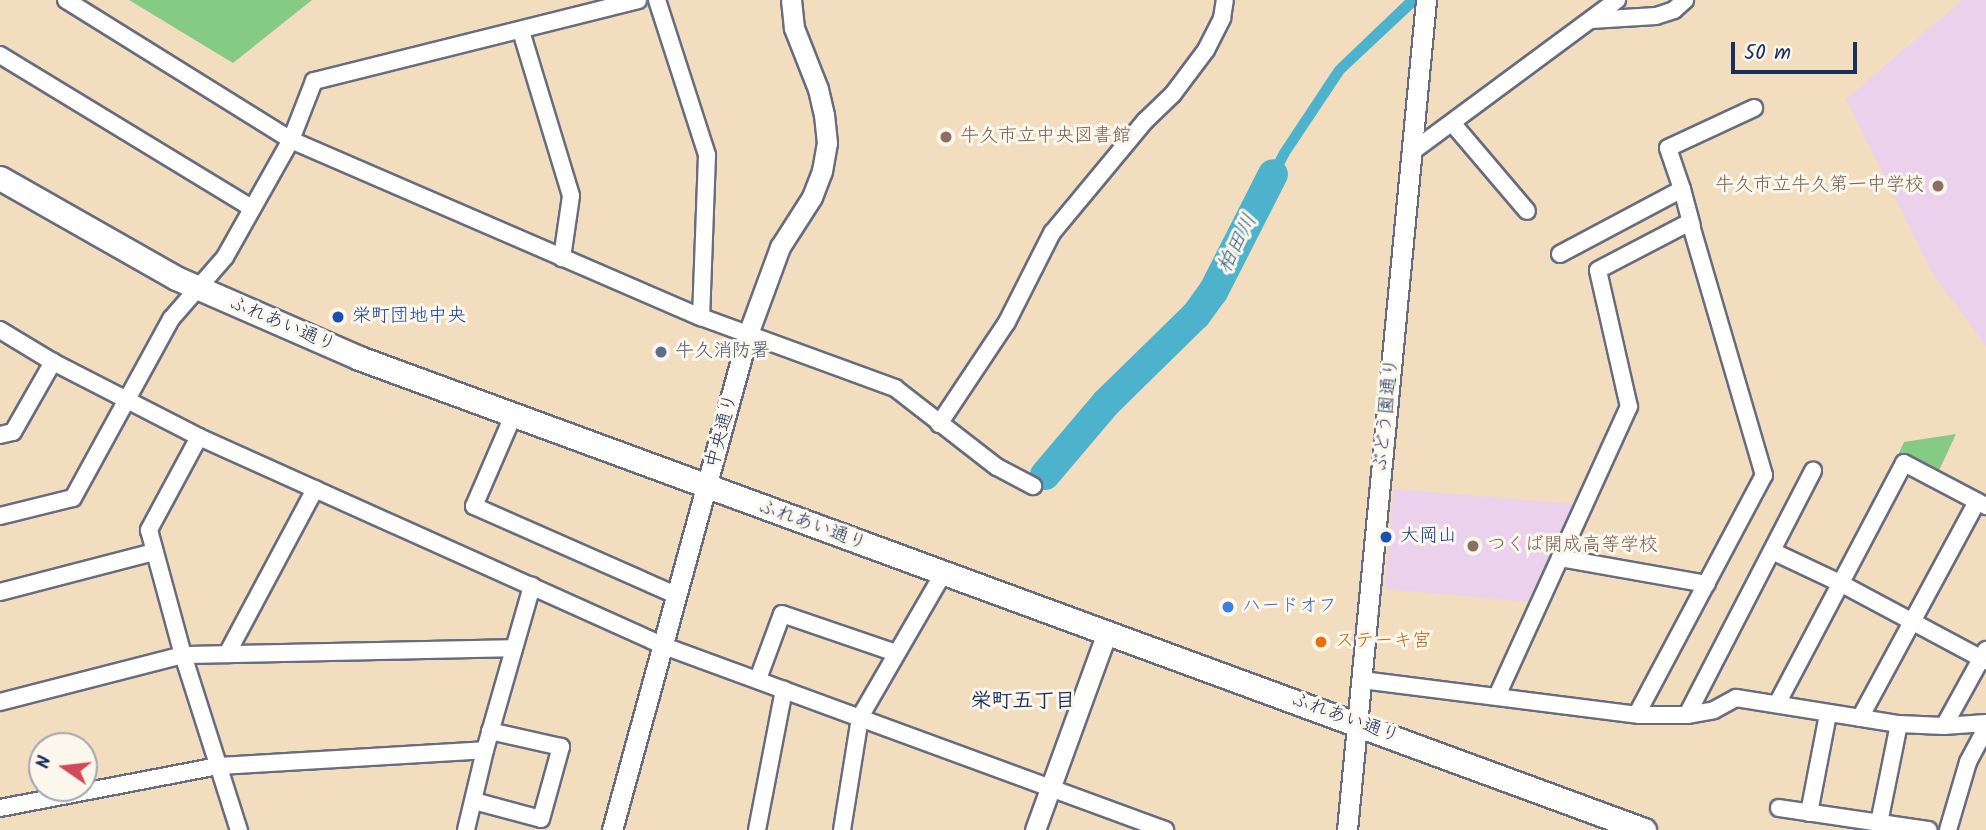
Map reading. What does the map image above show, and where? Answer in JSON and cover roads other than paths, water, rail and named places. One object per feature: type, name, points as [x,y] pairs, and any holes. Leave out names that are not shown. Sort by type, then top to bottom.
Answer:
[{"type":"main road","name":"ふれあい通り","points":[[0,178],[95,234],[199,289],[359,358],[1644,830]]},
{"type":"street","points":[[66,0],[291,140],[701,317],[895,388],[997,467],[1033,486]]},
{"type":"street","points":[[0,516],[73,498],[171,319],[225,257],[291,140],[314,81],[638,0]]},
{"type":"street","points":[[657,0],[707,155],[701,317]]},
{"type":"street","name":"中央通り","points":[[612,830],[748,334],[780,247],[812,197],[822,171],[827,143],[818,89],[802,54],[791,0]]},
{"type":"street","points":[[939,424],[1007,322],[1052,233],[1145,121],[1173,94],[1206,50],[1222,18],[1225,0]]},
{"type":"street","name":"ぶどう園通り","points":[[1347,830],[1426,0]]},
{"type":"street","points":[[1413,151],[1617,0]]},
{"type":"street","points":[[1591,20],[1656,16],[1674,9],[1685,0]]},
{"type":"street","points":[[521,31],[571,196],[562,258]]},
{"type":"street","points":[[0,55],[252,208]]},
{"type":"street","points":[[1637,715],[1764,475],[1668,148],[1754,108]]},
{"type":"street","points":[[1453,124],[1527,211]]},
{"type":"street","points":[[1559,254],[1682,189]]},
{"type":"street","points":[[1497,696],[1629,407],[1598,270],[1690,222],[1692,226]]},
{"type":"street","points":[[0,330],[53,362],[199,437],[664,646],[1165,830]]},
{"type":"street","points":[[0,435],[13,432],[53,362]]},
{"type":"street","points":[[513,416],[474,506],[678,596]]},
{"type":"street","points":[[199,437],[149,530],[183,655],[239,830]]},
{"type":"street","points":[[1779,702],[1904,463],[1981,504],[1860,718]]},
{"type":"street","points":[[1687,715],[1813,471]]},
{"type":"street","points":[[228,654],[315,489]]},
{"type":"street","points":[[1772,551],[1985,656],[1944,726]]},
{"type":"street","points":[[0,592],[153,552]]},
{"type":"street","points":[[1560,558],[1707,584]]},
{"type":"street","points":[[842,830],[860,717],[943,574]]},
{"type":"street","points":[[466,830],[490,731],[532,586]]},
{"type":"street","points":[[758,679],[782,614],[896,653]]},
{"type":"street","points":[[1035,830],[1107,632]]},
{"type":"street","points":[[0,702],[183,655],[514,648]]},
{"type":"street","points":[[1363,680],[1637,715],[1687,715],[1714,710],[1736,698],[1779,702],[1828,714],[1899,724],[1944,726],[1986,723]]},
{"type":"street","points":[[757,830],[784,690]]},
{"type":"street","points":[[1810,813],[1828,714]]},
{"type":"street","points":[[1879,823],[1899,724]]},
{"type":"street","points":[[1948,830],[1968,762],[1986,728]]},
{"type":"street","points":[[474,801],[541,819],[561,747],[490,731]]},
{"type":"street","points":[[0,808],[219,766],[485,750]]},
{"type":"street","points":[[1779,808],[1928,830]]},
{"type":"water","points":[[1405,0],[1422,0],[1344,73],[1290,154],[1259,211],[1250,206],[1280,150],[1335,67]]},
{"type":"waterway","name":"柏田川","points":[[1045,475],[1106,403],[1196,315],[1213,292],[1273,174]]},
{"type":"place","name":"牛久市立中央図書館","points":[[946,137]]},
{"type":"place","name":"牛久市立牛久第一中学校","points":[[1938,186]]},
{"type":"place","name":"栄町団地中央","points":[[338,317]]},
{"type":"place","name":"牛久消防署","points":[[661,352]]},
{"type":"place","name":"大岡山","points":[[1386,537]]},
{"type":"place","name":"つくば開成高等学校","points":[[1473,546]]},
{"type":"place","name":"ハードオフ","points":[[1228,607]]},
{"type":"place","name":"ステーキ宮","points":[[1321,642]]},
{"type":"district","name":"栄町五丁目","points":[[1023,702]]}]
